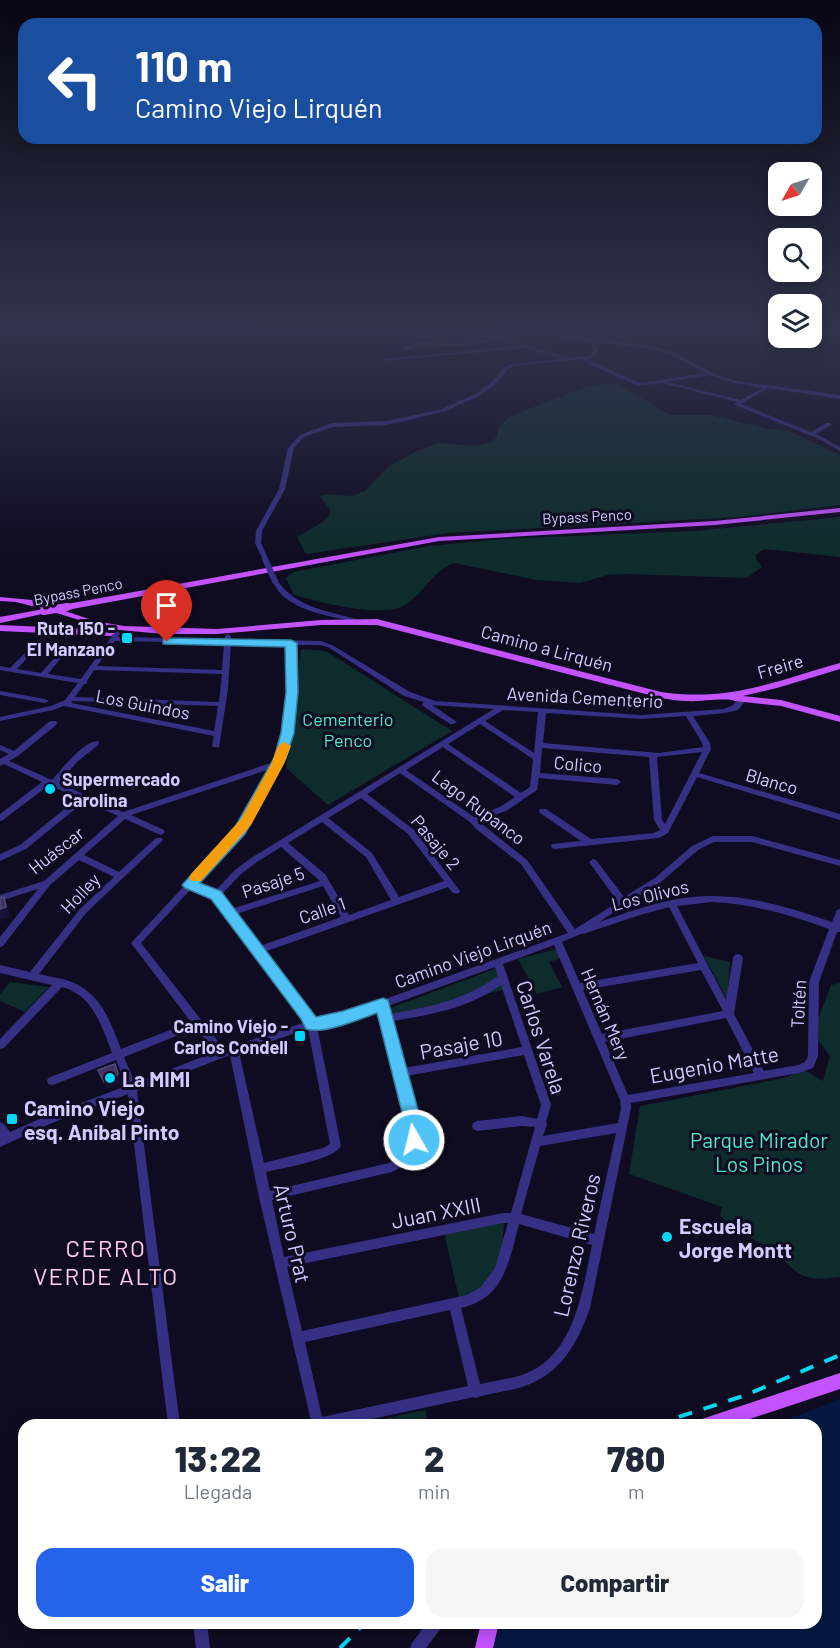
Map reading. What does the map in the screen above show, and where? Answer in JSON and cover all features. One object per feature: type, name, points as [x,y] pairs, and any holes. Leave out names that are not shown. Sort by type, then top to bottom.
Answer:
[{"type":"main road","name":"Bypass Penco","points":[[0,618],[450,537],[697,524],[840,510]]},
{"type":"main road","name":"Camino a Lirquén","points":[[0,599],[32,601],[82,621],[124,629],[216,632],[358,621],[397,626],[661,695],[693,700],[728,698]]},
{"type":"main road","name":"Camino a Lirquén","points":[[0,628],[115,636],[228,639],[358,621]]},
{"type":"main road","name":"Freire","points":[[728,698],[840,666]]},
{"type":"main road","points":[[728,698],[781,703],[840,719]]},
{"type":"main road","points":[[726,1419],[840,1382]]},
{"type":"main road","points":[[484,1648],[489,1629]]},
{"type":"street","points":[[358,621],[299,603],[285,595],[275,581],[258,543],[259,531],[282,489],[292,446],[302,436],[332,425],[387,423],[434,413],[462,403]]},
{"type":"street","points":[[738,403],[812,434],[840,449]]},
{"type":"street","points":[[812,434],[829,424]]},
{"type":"street","points":[[0,719],[63,704],[72,699],[115,636]]},
{"type":"street","points":[[216,746],[228,639]]},
{"type":"street","name":"Avenida Cementerio","points":[[228,639],[327,645],[453,722]]},
{"type":"street","points":[[222,1053],[136,943],[240,830],[278,764],[289,722],[293,669],[291,643]]},
{"type":"street","points":[[12,670],[35,646]]},
{"type":"street","points":[[43,675],[67,647]]},
{"type":"street","points":[[0,668],[84,682]]},
{"type":"street","points":[[93,668],[226,672]]},
{"type":"street","points":[[0,693],[45,701]]},
{"type":"street","points":[[72,699],[222,704]]},
{"type":"street","name":"Avenida Cementerio","points":[[420,700],[650,718],[730,710],[743,699]]},
{"type":"street","name":"Los Guindos","points":[[63,704],[217,734]]},
{"type":"street","points":[[216,895],[243,868],[501,708]]},
{"type":"street","points":[[473,820],[497,812],[534,788],[542,711]]},
{"type":"street","points":[[555,846],[656,836],[665,831],[707,749],[706,743],[689,715]]},
{"type":"street","points":[[480,721],[538,759]]},
{"type":"street","points":[[1,762],[15,754],[53,723]]},
{"type":"street","points":[[0,818],[51,782],[95,743]]},
{"type":"street","points":[[443,744],[521,797]]},
{"type":"street","points":[[539,745],[653,754],[707,749]]},
{"type":"street","points":[[0,747],[15,754]]},
{"type":"street","points":[[653,754],[658,820],[665,831]]},
{"type":"street","points":[[1,762],[125,814],[278,764]]},
{"type":"street","name":"Lago Rupanco","points":[[401,770],[473,820],[482,830],[524,862],[574,934]]},
{"type":"street","name":"Blanco","points":[[695,774],[840,817]]},
{"type":"street","name":"Colico","points":[[537,775],[617,782]]},
{"type":"street","name":"Pasaje 2","points":[[361,794],[411,832],[456,891]]},
{"type":"street","points":[[0,858],[20,850],[85,797]]},
{"type":"street","points":[[543,811],[590,842]]},
{"type":"street","name":"Holley","points":[[33,976],[76,920],[160,836],[125,814]]},
{"type":"street","name":"Huáscar","points":[[0,898],[47,883],[125,814]]},
{"type":"street","points":[[322,818],[369,855],[397,902]]},
{"type":"street","name":"Camino Viejo Lirquén","points":[[4,1140],[222,1053],[383,1005],[574,934],[658,880],[695,848],[713,838],[752,839],[840,863]]},
{"type":"street","points":[[282,843],[317,871],[326,882],[347,919]]},
{"type":"street","points":[[78,856],[120,876]]},
{"type":"street","points":[[593,862],[620,904],[619,912],[627,917]]},
{"type":"street","name":"Pasaje 5","points":[[229,913],[326,882]]},
{"type":"street","points":[[0,944],[47,883]]},
{"type":"street","name":"Calle 1","points":[[258,950],[449,883]]},
{"type":"street","points":[[190,885],[216,895],[307,1015],[312,1025],[336,1146],[326,1152],[259,1169]]},
{"type":"street","name":"Los Olivos","points":[[574,934],[672,904],[703,899],[749,901],[838,928]]},
{"type":"street","points":[[672,904],[761,1076]]},
{"type":"street","name":"Toltén","points":[[809,1065],[813,1056],[814,981],[838,928],[840,912]]},
{"type":"street","name":"Hernán Mery","points":[[557,940],[625,1100]]},
{"type":"street","points":[[729,1014],[738,958]]},
{"type":"street","name":"Carlos Varela","points":[[297,1338],[454,1304],[480,1295],[497,1277],[505,1257],[538,1142],[546,1101],[498,962]]},
{"type":"street","points":[[578,987],[704,966]]},
{"type":"street","points":[[0,969],[77,989],[95,1004],[132,1088],[173,1419]]},
{"type":"street","points":[[387,1018],[450,1005],[483,992],[503,978]]},
{"type":"street","points":[[0,1045],[60,983]]},
{"type":"street","points":[[265,1197],[392,1167],[399,1163],[415,1136],[383,1005]]},
{"type":"street","points":[[599,1039],[729,1014]]},
{"type":"street","points":[[52,1081],[198,1023]]},
{"type":"street","name":"Arturo Prat","points":[[234,1050],[265,1197],[317,1419]]},
{"type":"street","name":"Pasaje 10","points":[[401,1073],[528,1050]]},
{"type":"street","name":"Eugenio Matte","points":[[625,1100],[761,1076],[809,1065]]},
{"type":"street","name":"Lorenzo Riveros","points":[[347,1419],[476,1392],[532,1377],[551,1365],[564,1352],[581,1319],[622,1127],[625,1100]]},
{"type":"street","points":[[477,1126],[522,1121],[542,1124]]},
{"type":"street","points":[[0,1127],[4,1140]]},
{"type":"street","points":[[538,1142],[622,1127]]},
{"type":"street","name":"Juan XXIII","points":[[280,1263],[444,1229],[516,1218],[598,1241]]},
{"type":"street","points":[[454,1304],[476,1392]]},
{"type":"street","points":[[201,1629],[203,1648]]},
{"type":"street","points":[[417,1648],[431,1629]]},
{"type":"green space","points":[[544,403],[650,403],[670,415],[710,415],[768,429],[787,430],[840,455],[840,505],[740,517],[448,533],[306,554],[297,537],[323,522],[330,514],[330,509],[320,496],[326,494],[352,496],[365,491],[389,466],[417,451],[439,443],[474,446],[490,443],[497,437],[499,426],[511,416]]},
{"type":"green space","points":[[840,517],[840,557],[765,549],[756,554],[756,559],[762,567],[747,578],[626,574],[608,575],[580,583],[537,580],[454,563],[440,571],[405,605],[395,609],[366,610],[294,595],[286,578],[293,572],[429,546],[503,539],[695,531]]},
{"type":"green space","name":"Cementerio Penco","points":[[301,649],[326,651],[452,731],[328,805],[286,768]]},
{"type":"green space","points":[[557,949],[562,958],[549,962],[562,987],[537,994],[518,959]]},
{"type":"green space","points":[[704,956],[730,962],[727,1000]]},
{"type":"green space","points":[[497,968],[503,990],[391,1015],[388,1009]]},
{"type":"green space","points":[[10,982],[49,987],[25,1012],[0,1001],[0,995]]},
{"type":"green space","name":"Parque Mirador Los Pinos","points":[[840,983],[840,1277],[816,1278],[801,1275],[772,1249],[730,1226],[720,1215],[722,1207],[629,1174],[640,1106],[784,1078],[805,1070],[823,1081],[830,1056],[814,1034],[831,985]]},
{"type":"green space","points":[[504,1222],[502,1249],[497,1270],[484,1286],[459,1298],[444,1232]]},
{"type":"green space","points":[[425,1410],[427,1419],[382,1419]]},
{"type":"water","points":[[840,1399],[840,1648],[490,1648],[500,1629],[822,1629],[822,1419],[788,1419]]},
{"type":"building","points":[[4,897],[6,907],[0,909],[0,898]]},
{"type":"building","points":[[115,1064],[118,1074],[104,1082],[98,1070]]},
{"type":"railway","points":[[672,1419],[746,1395],[840,1355]]},
{"type":"railway","points":[[340,1648],[359,1629]]},
{"type":"slow traffic","points":[[196,878],[235,838],[246,822],[278,764],[284,746]]},
{"type":"place","name":"Ruta 150 - El Manzano","points":[[127,638]]},
{"type":"place","name":"Supermercado Carolina","points":[[50,789]]},
{"type":"place","name":"Camino Viejo - Carlos Condell","points":[[300,1036]]},
{"type":"place","name":"La MIMI","points":[[110,1078]]},
{"type":"place","name":"Camino Viejo esq. Aníbal Pinto","points":[[12,1119]]},
{"type":"place","name":"Escuela Jorge Montt","points":[[667,1237]]},
{"type":"district","name":"CERRO VERDE ALTO","points":[[106,1261]]},
{"type":"route","points":[[167,642],[291,643],[292,692],[287,733],[278,764],[235,838],[190,885],[216,895],[307,1015],[312,1025],[344,1018],[383,1005],[414,1128],[414,1140]]}]
